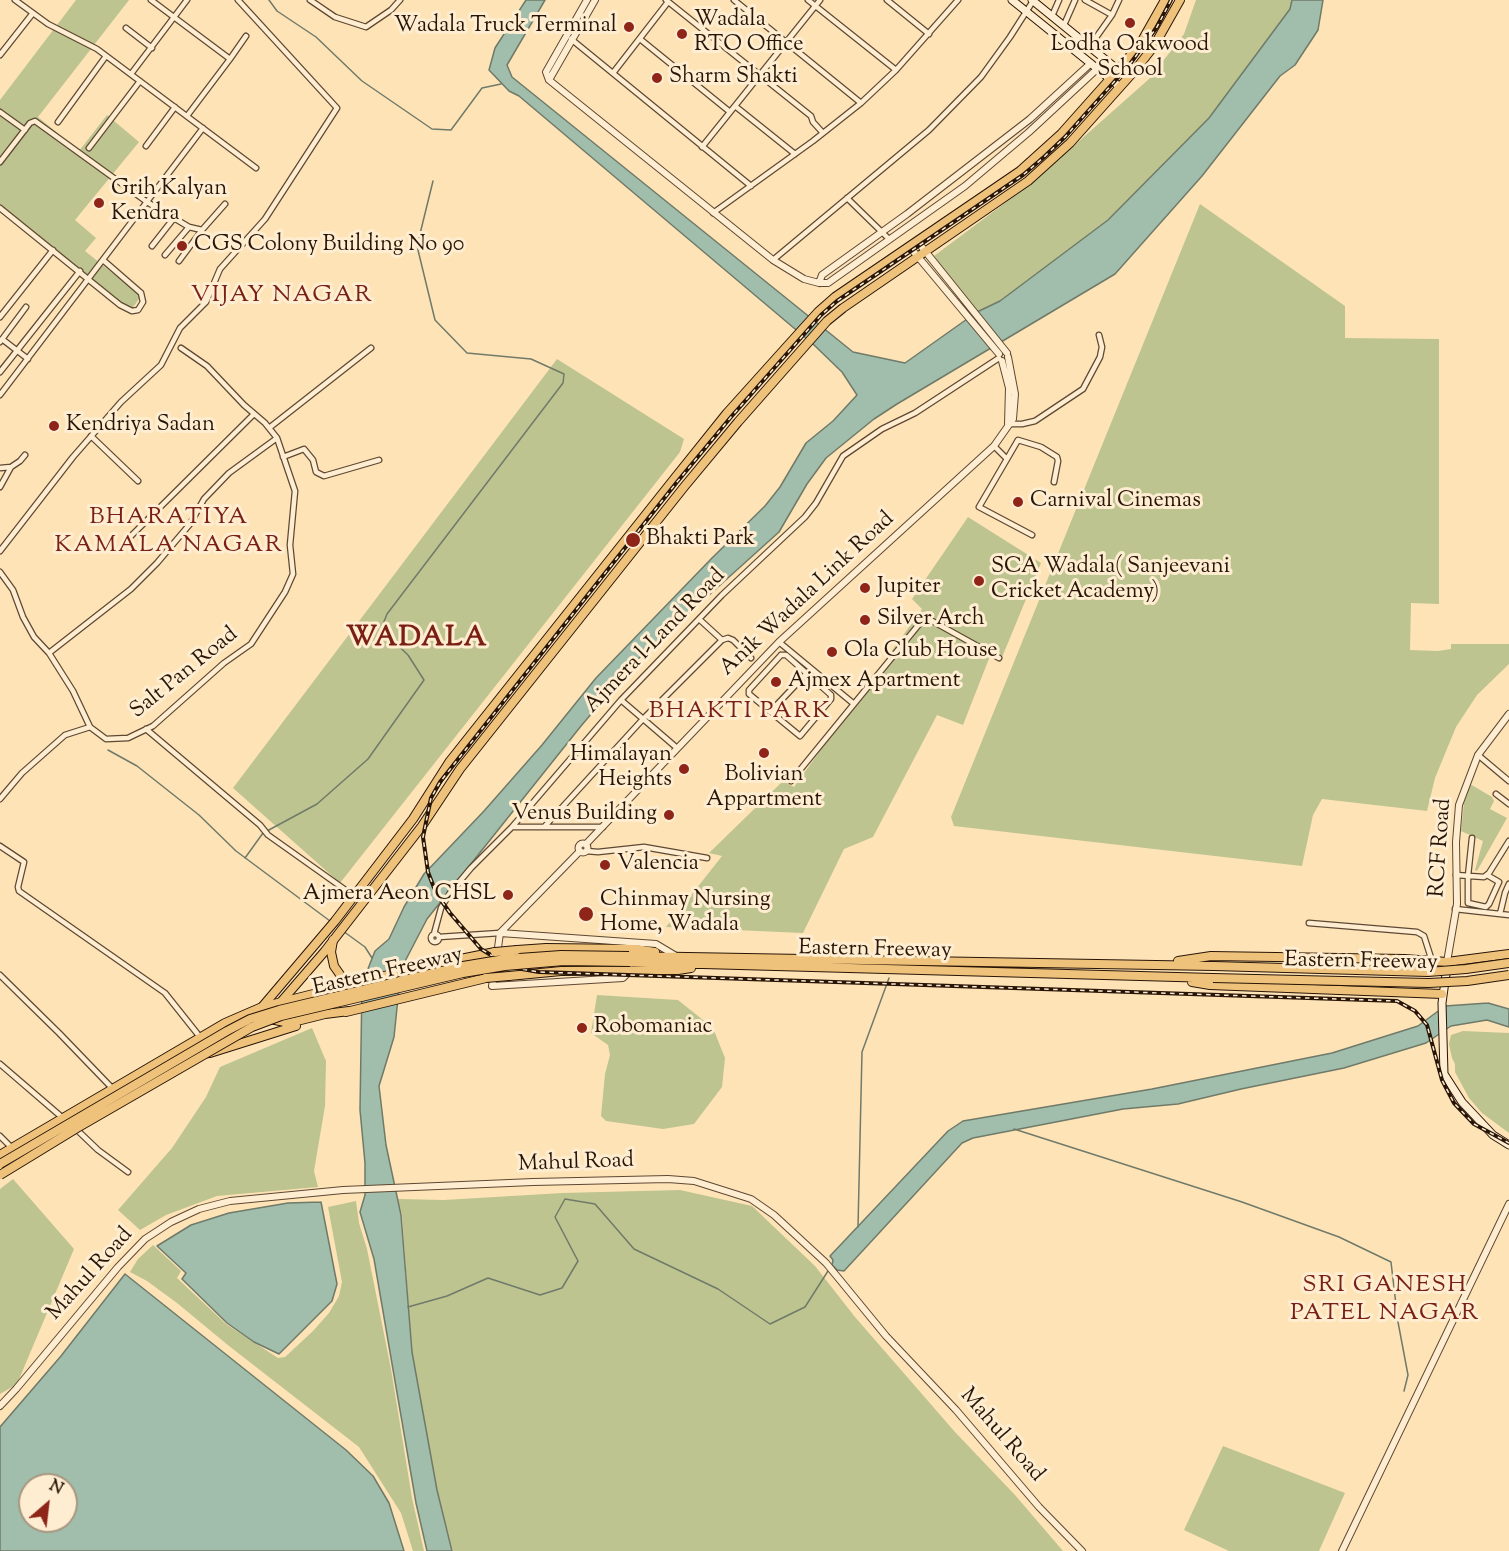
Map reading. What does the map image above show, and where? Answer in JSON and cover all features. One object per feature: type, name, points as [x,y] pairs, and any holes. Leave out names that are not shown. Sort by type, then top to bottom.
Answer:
[{"type":"highway","points":[[338,933],[331,952],[334,966],[341,976],[356,983]]},
{"type":"highway","points":[[349,1011],[289,1023],[266,1018],[262,1007],[408,970],[495,952],[554,948],[635,949],[674,957]]},
{"type":"highway","points":[[1156,965],[1211,956],[1448,962],[1509,954]]},
{"type":"highway","name":"Eastern Freeway","points":[[0,1164],[250,1019],[463,966],[505,959],[561,955],[630,963],[674,957],[1428,972],[1509,963]]},
{"type":"highway","name":"Eastern Freeway","points":[[0,1177],[252,1027],[281,1016],[463,973],[505,966],[564,961],[1429,983],[1509,975]]},
{"type":"highway","points":[[197,1054],[210,1053],[404,996],[486,978],[630,963]]},
{"type":"highway","points":[[1156,976],[1210,985],[1442,999]]},
{"type":"main road","points":[[1012,0],[1120,87]]},
{"type":"main road","points":[[1032,0],[1128,78]]},
{"type":"main road","points":[[0,1155],[200,1037],[262,1007],[333,924],[413,819],[450,761],[616,551],[724,417],[798,334],[835,297],[1020,171],[1061,134],[1143,39],[1165,0]]},
{"type":"main road","points":[[0,1177],[78,1131],[148,1082],[266,1018],[395,861],[422,826],[460,769],[677,496],[738,422],[827,321],[1028,181],[1070,143],[1154,46],[1180,0]]},
{"type":"main road","points":[[413,819],[422,826]]},
{"type":"main road","points":[[386,855],[395,861]]},
{"type":"main road","points":[[1448,962],[1442,999],[1444,1074],[1461,1102],[1493,1135],[1509,1145]]},
{"type":"street","points":[[15,0],[48,24],[97,49],[256,168]]},
{"type":"street","points":[[151,0],[230,59]]},
{"type":"street","points":[[131,74],[187,0]]},
{"type":"street","points":[[0,551],[91,436],[121,402],[160,365],[180,328],[206,302],[220,269],[264,219],[337,108],[238,0]]},
{"type":"street","points":[[310,0],[335,17],[366,27],[391,10],[400,0]]},
{"type":"street","points":[[569,38],[587,0]]},
{"type":"street","points":[[595,0],[546,72],[549,80],[773,260],[804,279],[819,283],[828,283],[965,186],[1036,126],[1097,69]]},
{"type":"street","points":[[734,0],[861,103]]},
{"type":"street","points":[[808,0],[896,69]]},
{"type":"street","points":[[702,147],[820,0]]},
{"type":"street","points":[[887,0],[929,34]]},
{"type":"street","points":[[773,260],[929,130],[981,77],[1010,37],[1032,0]]},
{"type":"street","points":[[1052,16],[1059,0]]},
{"type":"street","points":[[1064,25],[1075,0]]},
{"type":"street","points":[[1085,0],[1112,15]]},
{"type":"street","points":[[1090,46],[1112,15],[1119,0]]},
{"type":"street","points":[[613,73],[667,1],[811,116],[813,122],[823,133]]},
{"type":"street","points":[[713,213],[861,103],[929,34],[956,1]]},
{"type":"street","points":[[0,55],[33,13]]},
{"type":"street","points":[[126,28],[152,48]]},
{"type":"street","points":[[187,116],[246,36]]},
{"type":"street","points":[[569,38],[751,186]]},
{"type":"street","points":[[640,39],[730,112]]},
{"type":"street","points":[[58,122],[106,56]]},
{"type":"street","points":[[819,283],[822,275],[958,176],[1030,119],[1090,64]]},
{"type":"street","points":[[88,148],[140,81]]},
{"type":"street","points":[[735,106],[795,154]]},
{"type":"street","points":[[146,146],[175,107]]},
{"type":"street","points":[[0,112],[25,130]]},
{"type":"street","points":[[1030,119],[1036,126]]},
{"type":"street","points":[[0,162],[30,123],[38,122],[147,202],[189,227],[202,230]]},
{"type":"street","points":[[0,395],[203,128]]},
{"type":"street","points":[[958,176],[965,186]]},
{"type":"street","points":[[847,198],[888,239]]},
{"type":"street","points":[[179,261],[225,204]]},
{"type":"street","points":[[0,208],[120,305],[132,311],[141,308],[143,297],[141,293],[104,260]]},
{"type":"street","points":[[152,246],[174,218]]},
{"type":"street","points":[[165,255],[189,227]]},
{"type":"street","points":[[918,241],[1001,345],[1001,355]]},
{"type":"street","points":[[909,246],[1001,355]]},
{"type":"street","points":[[0,317],[53,250]]},
{"type":"street","points":[[0,372],[80,271]]},
{"type":"street","points":[[26,307],[1,339],[28,359]]},
{"type":"street","points":[[1008,424],[1035,421],[1083,389],[1100,357],[1102,347],[1099,335]]},
{"type":"street","name":"Salt Pan Road","points":[[90,727],[106,739],[128,738],[153,726],[224,663],[251,644],[285,592],[293,574],[290,545],[295,491],[277,438],[207,366],[181,348]]},
{"type":"street","points":[[269,428],[371,348]]},
{"type":"street","name":"Ajmera l-Land Road","points":[[500,933],[436,936],[441,908],[450,893],[512,827],[621,700],[699,619],[806,517],[843,456],[882,429],[915,413],[1001,355]]},
{"type":"street","name":"Anik Wadala Link Road","points":[[500,933],[584,849],[779,642],[994,446],[1013,418],[1015,394],[1001,355]]},
{"type":"street","points":[[130,537],[254,414]]},
{"type":"street","points":[[91,436],[138,481]]},
{"type":"street","points":[[49,653],[137,582],[157,563],[190,524],[204,499],[229,473],[277,438]]},
{"type":"street","points":[[1032,535],[979,507],[1018,440],[1041,447],[1057,457],[1054,482]]},
{"type":"street","points":[[994,446],[1007,459]]},
{"type":"street","points":[[283,457],[304,449],[313,460],[316,472],[324,476],[379,460]]},
{"type":"street","points":[[0,487],[11,467],[25,455]]},
{"type":"street","points":[[0,468],[11,467]]},
{"type":"street","points":[[0,572],[13,590],[23,617],[34,637],[49,653],[73,691],[90,727],[65,735],[22,773],[0,799]]},
{"type":"street","points":[[791,781],[925,617],[999,658]]},
{"type":"street","points":[[699,619],[722,640]]},
{"type":"street","points":[[545,826],[643,719],[722,640],[728,638],[733,640],[751,658]]},
{"type":"street","points":[[779,642],[809,671],[830,693],[831,697],[802,734],[797,734],[770,712],[749,694],[749,690],[781,656],[786,655],[809,671],[854,704]]},
{"type":"street","points":[[767,655],[775,662]]},
{"type":"street","points":[[770,712],[809,671]]},
{"type":"street","points":[[750,673],[758,680]]},
{"type":"street","points":[[621,700],[677,748]]},
{"type":"street","name":"RCF Road","points":[[1448,962],[1455,909],[1459,805],[1478,756],[1509,714]]},
{"type":"street","points":[[146,729],[260,825],[268,836],[354,896]]},
{"type":"street","points":[[1478,756],[1507,779],[1509,772]]},
{"type":"street","points":[[0,787],[6,794]]},
{"type":"street","points":[[1496,794],[1509,804]]},
{"type":"street","points":[[512,827],[603,827]]},
{"type":"street","points":[[1472,838],[1467,901],[1470,904],[1488,906],[1499,882],[1487,875]]},
{"type":"street","points":[[1456,875],[1481,877],[1487,875],[1509,841]]},
{"type":"street","points":[[0,846],[24,862],[25,867],[18,887],[19,891],[165,993],[200,1037]]},
{"type":"street","points":[[584,849],[598,852],[644,847],[707,858]]},
{"type":"street","points":[[1500,914],[1504,893],[1509,884]]},
{"type":"street","points":[[1455,909],[1509,915]]},
{"type":"street","points":[[1309,923],[1417,932],[1424,936],[1432,961]]},
{"type":"street","points":[[630,963],[623,978],[492,986],[500,933],[656,944],[674,957]]},
{"type":"street","points":[[0,975],[112,1088]]},
{"type":"street","points":[[0,1064],[98,1150],[128,1172]]},
{"type":"street","points":[[0,1136],[12,1148]]},
{"type":"street","name":"Mahul Road","points":[[0,1406],[118,1267],[145,1239],[171,1222],[199,1209],[230,1201],[344,1190],[555,1181],[668,1179],[694,1181],[751,1199],[774,1215],[826,1263],[886,1336],[956,1410],[1039,1507],[1082,1551]]},
{"type":"street","points":[[1342,1551],[1509,1204]]},
{"type":"green space","points":[[76,0],[129,0],[38,117],[79,151],[107,115],[139,142],[75,220],[96,238],[85,251],[141,296],[129,313],[0,211],[0,100]]},
{"type":"green space","points":[[1196,0],[1292,0],[1290,9],[1209,118],[1108,220],[1000,301],[977,312],[934,256],[1033,182],[1149,79],[1184,34]]},
{"type":"green space","points":[[1200,204],[1345,306],[1345,338],[1439,339],[1439,604],[1411,603],[1410,650],[1438,651],[1451,649],[1451,644],[1509,644],[1509,664],[1477,695],[1456,727],[1435,778],[1427,811],[1322,799],[1313,815],[1302,866],[954,826],[951,817]]},
{"type":"green space","points":[[557,359],[684,439],[680,452],[340,883],[233,788]]},
{"type":"green space","name":"Bhakti Park","points":[[968,517],[1041,563],[1000,662],[990,656],[963,725],[937,715],[873,837],[844,849],[803,933],[666,927],[722,856],[709,853],[783,781],[794,787],[922,609],[912,599]]},
{"type":"green space","points":[[1470,784],[1492,797],[1494,801],[1490,809],[1507,818],[1477,871],[1475,870],[1483,841],[1461,831],[1464,803]]},
{"type":"green space","points":[[597,995],[678,1000],[713,1028],[725,1058],[722,1087],[694,1124],[663,1129],[606,1121],[601,1116],[605,1074],[610,1055],[608,1045],[591,1033]]},
{"type":"green space","points":[[312,1028],[326,1061],[325,1106],[314,1171],[318,1187],[217,1196],[166,1215],[140,1230],[118,1210],[172,1148],[206,1097],[220,1067]]},
{"type":"green space","points":[[1463,1031],[1509,1033],[1509,1133],[1482,1113],[1469,1098],[1455,1072],[1449,1044],[1451,1035]]},
{"type":"green space","points":[[13,1179],[74,1249],[17,1384],[0,1394],[0,1189]]},
{"type":"green space","points":[[680,1190],[752,1206],[815,1266],[855,1317],[955,1432],[1015,1495],[1063,1551],[453,1551],[437,1490],[412,1352],[402,1215],[398,1199],[444,1200],[562,1193]]},
{"type":"green space","points":[[356,1201],[391,1369],[412,1498],[424,1551],[413,1551],[401,1513],[359,1447],[177,1303],[147,1281],[130,1272],[138,1259],[153,1245],[181,1271],[177,1278],[226,1324],[278,1358],[285,1357],[329,1313],[339,1296],[342,1282],[328,1207]]},
{"type":"green space","points":[[1223,1446],[1345,1493],[1319,1551],[1229,1551],[1184,1530]]},
{"type":"shaded area","points":[[526,0],[545,0],[507,65],[512,77],[853,352],[905,363],[977,312],[1000,301],[1108,220],[1209,118],[1290,9],[1292,0],[1323,0],[1318,30],[1295,65],[1280,76],[1202,176],[1115,274],[897,404],[874,419],[826,458],[807,484],[779,532],[638,659],[581,726],[427,919],[401,969],[394,1037],[379,1086],[386,1145],[401,1215],[412,1352],[437,1490],[452,1551],[427,1551],[416,1503],[374,1259],[360,1212],[365,1195],[365,1163],[360,1110],[362,984],[375,951],[389,939],[404,907],[424,874],[542,745],[596,678],[765,506],[780,487],[806,443],[833,421],[857,395],[842,372],[814,345],[519,96],[509,91],[489,70],[495,48]]},
{"type":"shaded area","points":[[1488,1003],[1509,1009],[1509,1027],[1487,1020],[1451,1026],[1426,1043],[1344,1068],[1178,1104],[1123,1109],[973,1138],[962,1143],[844,1271],[837,1270],[832,1265],[833,1260],[830,1256],[948,1131],[963,1121],[1152,1089],[1332,1053],[1418,1026],[1445,1006]]},
{"type":"shaded area","points":[[321,1202],[337,1284],[332,1301],[279,1354],[254,1342],[227,1323],[182,1279],[186,1273],[157,1246],[191,1225],[229,1213],[288,1203]]},
{"type":"shaded area","points":[[125,1274],[346,1450],[373,1476],[389,1503],[404,1551],[0,1551],[0,1427],[61,1356]]},
{"type":"waterway","points":[[269,0],[277,11],[316,37],[362,81],[432,129],[451,130],[482,88],[501,84]]},
{"type":"waterway","points":[[267,831],[317,804],[368,759],[424,680],[408,655],[381,629],[387,614],[563,383],[564,374],[531,359],[467,353],[435,320],[417,246],[433,181]]},
{"type":"waterway","points":[[108,750],[137,766],[199,815],[236,851],[330,921]]},
{"type":"waterway","points":[[245,858],[263,833]]},
{"type":"waterway","points":[[343,931],[365,947],[372,958]]},
{"type":"waterway","points":[[858,1227],[862,1052],[889,978]]},
{"type":"waterway","points":[[1014,1129],[1242,1202],[1339,1237],[1391,1262],[1398,1322],[1408,1375],[1404,1391]]},
{"type":"waterway","points":[[408,1307],[447,1296],[488,1278],[540,1295],[562,1288],[578,1261],[555,1217],[565,1199],[595,1204],[634,1249],[718,1289],[770,1324],[805,1307],[828,1271]]},
{"type":"railway","points":[[1171,0],[1157,27],[1130,64],[1065,137],[1044,157],[1023,175],[837,301],[821,315],[731,417],[440,782],[431,798],[423,837],[428,872],[436,893],[481,949],[516,968],[539,972],[1397,1001],[1415,1011],[1427,1025],[1442,1080],[1454,1103],[1474,1124],[1509,1143]]},
{"type":"place","name":"Lodha Oakwood School","points":[[1130,23]]},
{"type":"place","name":"Wadala Truck Terminal","points":[[629,27]]},
{"type":"place","name":"Wadala RTO Office","points":[[682,34]]},
{"type":"place","name":"Sharm Shakti","points":[[657,78]]},
{"type":"place","name":"Grih Kalyan Kendra","points":[[99,203]]},
{"type":"place","name":"CGS Colony Building No 90","points":[[182,246]]},
{"type":"place","name":"Kendriya Sadan","points":[[54,426]]},
{"type":"place","name":"Carnival Cinemas","points":[[1018,502]]},
{"type":"place","name":"Bhakti Park","points":[[633,540]]},
{"type":"place","name":"SCA Wadala( Sanjeevani Cricket Academy)","points":[[979,581]]},
{"type":"place","name":"Jupiter","points":[[865,588]]},
{"type":"place","name":"Silver Arch","points":[[865,620]]},
{"type":"place","name":"Ola Club House","points":[[832,652]]},
{"type":"place","name":"Ajmex Apartment","points":[[776,682]]},
{"type":"place","name":"Bolivian Appartment","points":[[764,753]]},
{"type":"place","name":"Himalayan Heights","points":[[684,769]]},
{"type":"place","name":"Venus Building","points":[[669,815]]},
{"type":"place","name":"Valencia","points":[[605,865]]},
{"type":"place","name":"Ajmera Aeon CHSL","points":[[508,895]]},
{"type":"place","name":"Chinmay Nursing Home, Wadala","points":[[586,914]]},
{"type":"place","name":"Robomaniac","points":[[582,1028]]},
{"type":"district","name":"VIJAY NAGAR","points":[[282,297]]},
{"type":"district","name":"BHARATIYA KAMALA NAGAR","points":[[169,533]]},
{"type":"district","name":"WADALA","points":[[417,640]]},
{"type":"district","name":"BHAKTI PARK","points":[[740,713]]},
{"type":"district","name":"SRI GANESH PATEL NAGAR","points":[[1385,1301]]}]
